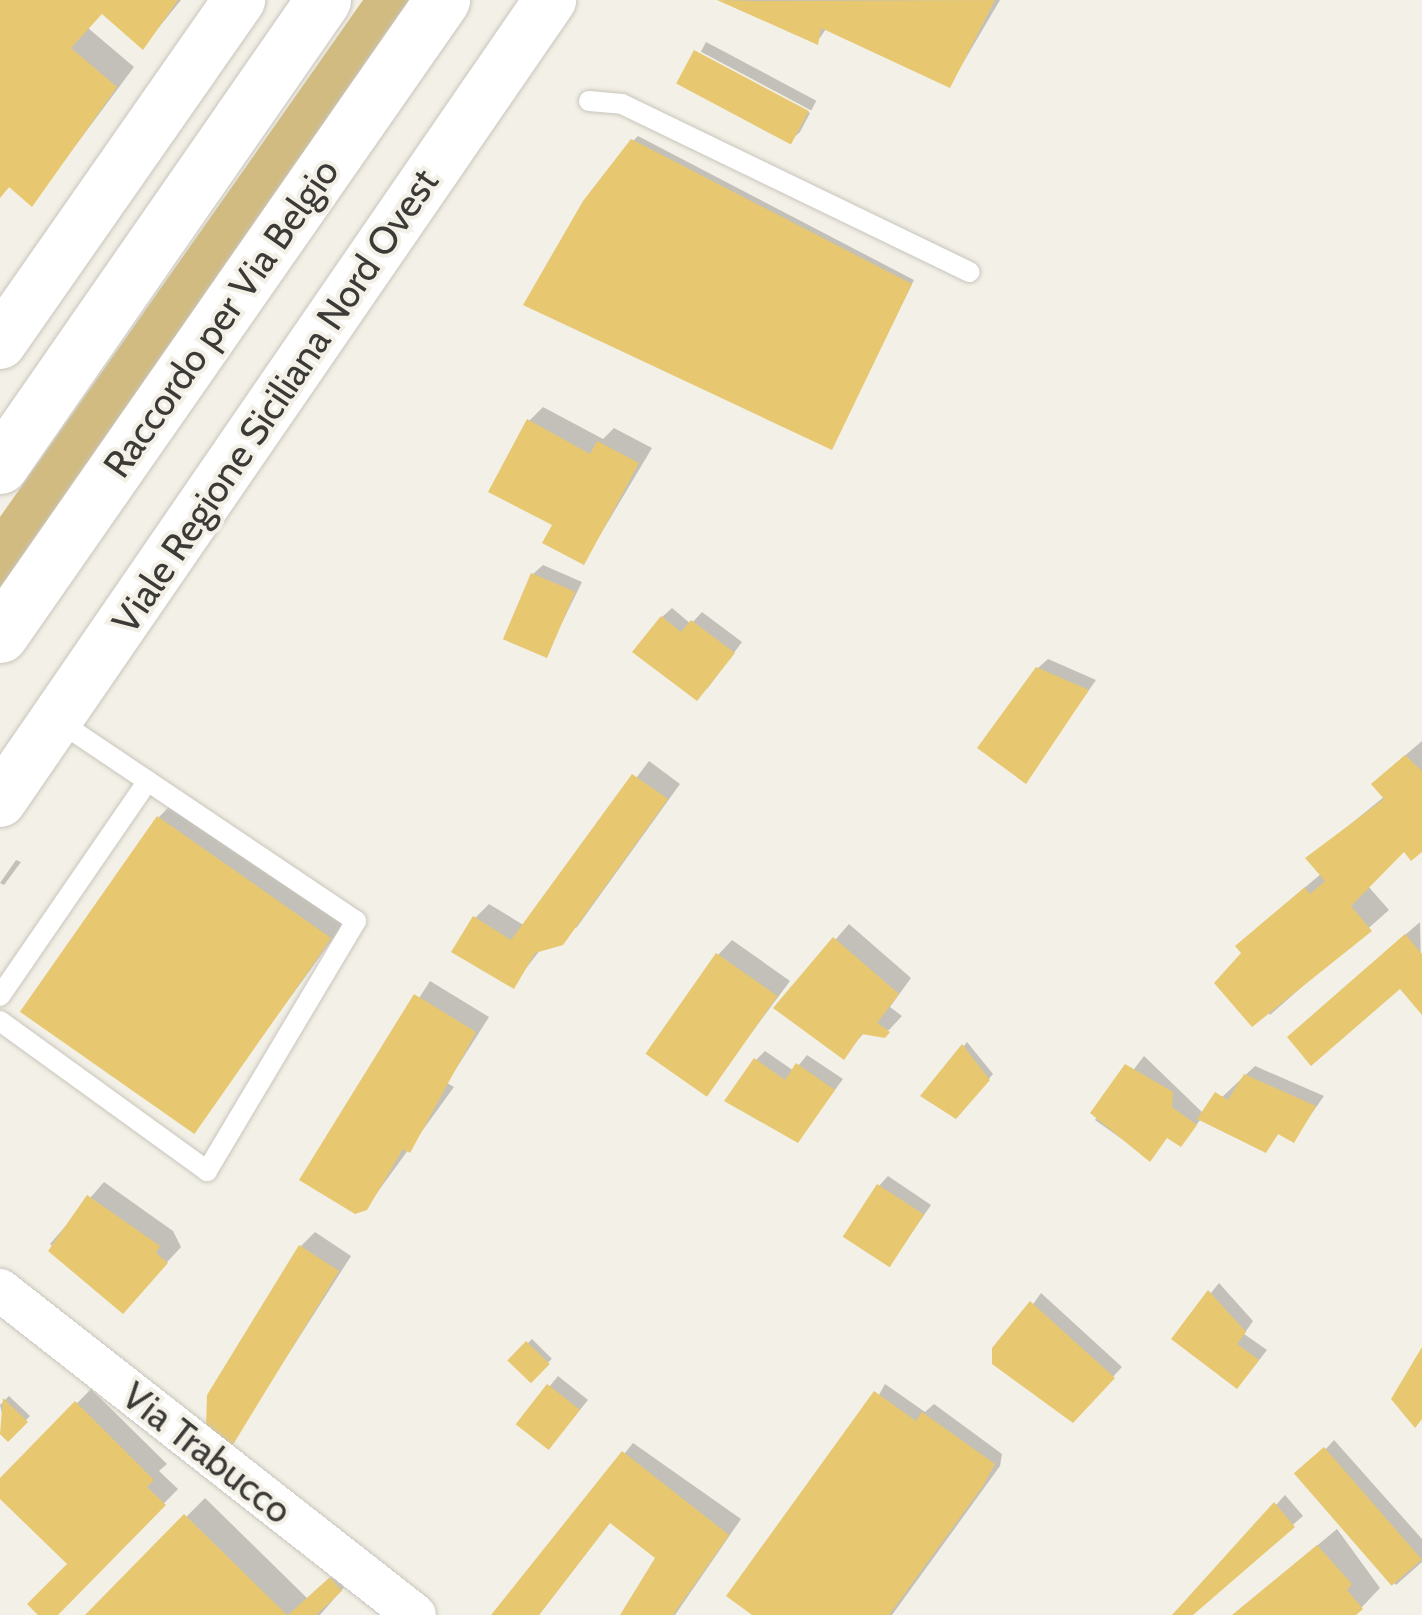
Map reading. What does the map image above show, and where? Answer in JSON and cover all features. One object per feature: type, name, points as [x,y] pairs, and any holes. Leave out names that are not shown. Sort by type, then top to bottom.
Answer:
[{"type":"highway","points":[[0,466],[322,0]]},
{"type":"highway","name":"Raccordo per Via Belgio","points":[[0,636],[442,0]]},
{"type":"street","points":[[0,343],[239,0]]},
{"type":"street","name":"Viale Regione Siciliana Nord Ovest","points":[[0,800],[550,0]]},
{"type":"street","name":"Via Trabucco","points":[[0,1290],[415,1615]]},
{"type":"lane","points":[[589,101],[622,104],[969,272]]},
{"type":"lane","points":[[0,1021],[207,1171],[356,921],[57,719]]},
{"type":"lane","points":[[0,996],[148,781]]},
{"type":"shaded area","points":[[363,0],[412,0],[0,594],[0,517]]},
{"type":"building","points":[[0,0],[178,0],[143,50],[102,14],[71,48],[117,87],[32,207],[9,187],[0,198]]},
{"type":"building","points":[[717,0],[995,0],[950,88],[821,28],[818,45]]},
{"type":"building","points":[[694,50],[809,111],[791,145],[676,84]]},
{"type":"building","points":[[631,139],[912,284],[832,450],[523,305],[583,201]]},
{"type":"building","points":[[527,419],[590,454],[597,441],[639,463],[584,565],[542,543],[552,525],[488,492]]},
{"type":"building","points":[[531,573],[575,592],[547,658],[503,639]]},
{"type":"building","points":[[661,616],[681,632],[691,620],[735,653],[697,701],[632,652]]},
{"type":"building","points":[[1036,667],[1089,690],[1026,784],[977,748]]},
{"type":"building","points":[[1405,755],[1422,771],[1422,852],[1411,861],[1404,852],[1351,906],[1372,931],[1252,1027],[1214,983],[1241,953],[1235,946],[1305,887],[1310,894],[1325,881],[1305,858],[1384,799],[1371,784]]},
{"type":"building","points":[[632,774],[668,799],[563,945],[535,953],[514,989],[451,952],[473,916],[511,940]]},
{"type":"building","points":[[157,816],[331,938],[194,1134],[20,1012]]},
{"type":"building","points":[[1405,934],[1422,954],[1422,1015],[1400,989],[1311,1066],[1287,1037]]},
{"type":"building","points":[[833,937],[899,994],[877,1023],[890,1032],[885,1038],[862,1034],[844,1060],[773,1008]]},
{"type":"building","points":[[716,953],[777,996],[707,1097],[645,1054]]},
{"type":"building","points":[[414,994],[476,1032],[410,1153],[403,1149],[367,1210],[355,1214],[299,1180]]},
{"type":"building","points":[[962,1044],[990,1080],[956,1119],[920,1096]]},
{"type":"building","points":[[754,1058],[785,1080],[796,1063],[835,1090],[798,1143],[724,1101]]},
{"type":"building","points":[[1125,1064],[1173,1092],[1172,1107],[1197,1125],[1181,1147],[1167,1138],[1150,1162],[1090,1113]]},
{"type":"building","points":[[1244,1074],[1316,1106],[1294,1143],[1278,1134],[1266,1153],[1197,1119],[1215,1092],[1228,1100]]},
{"type":"building","points":[[877,1184],[924,1214],[890,1267],[843,1237]]},
{"type":"building","points":[[87,1195],[160,1246],[156,1253],[168,1263],[123,1314],[48,1251]]},
{"type":"building","points":[[299,1245],[339,1271],[231,1448],[206,1426],[207,1395]]},
{"type":"building","points":[[1208,1290],[1246,1332],[1237,1344],[1259,1360],[1237,1389],[1171,1339]]},
{"type":"building","points":[[1030,1301],[1115,1378],[1073,1423],[992,1364],[992,1348]]},
{"type":"building","points":[[526,1341],[550,1364],[531,1383],[507,1360]]},
{"type":"building","points":[[1422,1347],[1422,1419],[1415,1428],[1391,1399]]},
{"type":"building","points":[[547,1384],[580,1410],[549,1450],[516,1424]]},
{"type":"building","points":[[874,1391],[916,1421],[922,1412],[995,1464],[889,1615],[752,1615],[726,1596]]},
{"type":"building","points":[[3,1398],[28,1422],[8,1442],[0,1434]]},
{"type":"building","points":[[75,1401],[154,1480],[147,1487],[166,1505],[58,1615],[38,1615],[27,1604],[67,1564],[0,1499],[0,1478]]},
{"type":"building","points":[[1324,1447],[1422,1559],[1392,1586],[1294,1473]]},
{"type":"building","points":[[622,1451],[729,1535],[673,1615],[620,1615],[655,1558],[610,1523],[539,1615],[491,1615]]},
{"type":"building","points":[[1274,1502],[1295,1527],[1193,1615],[1172,1615]]},
{"type":"building","points":[[184,1514],[287,1615],[85,1615]]},
{"type":"building","points":[[1317,1545],[1352,1584],[1347,1590],[1363,1609],[1356,1615],[1232,1615]]},
{"type":"building","points":[[330,1577],[342,1591],[316,1615],[288,1615]]}]
